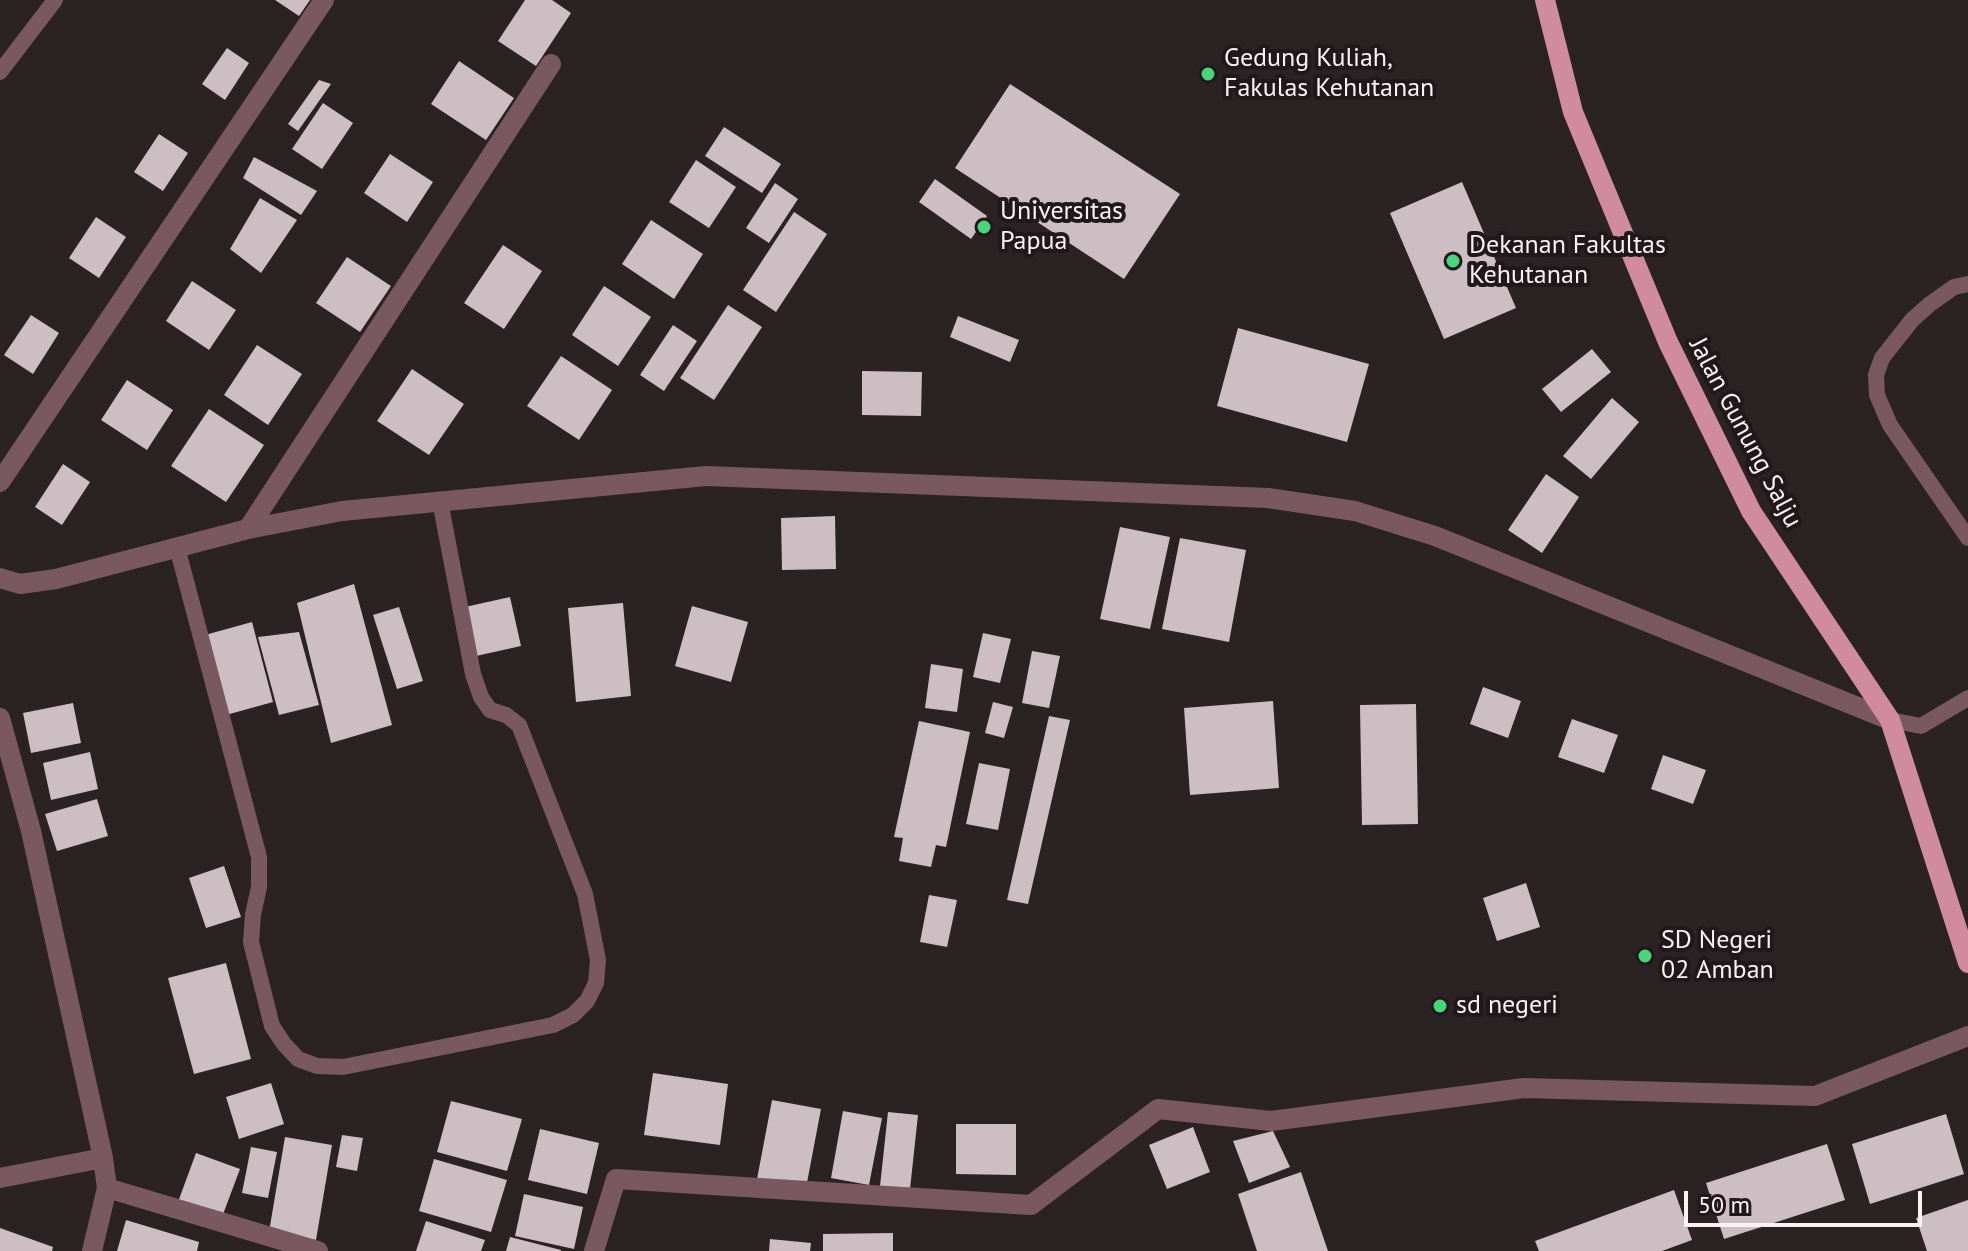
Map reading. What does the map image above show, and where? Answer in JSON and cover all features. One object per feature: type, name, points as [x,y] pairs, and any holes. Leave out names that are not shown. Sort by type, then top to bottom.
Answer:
[{"type":"main road","name":"Jalan Gunung Salju","points":[[1545,0],[1573,112],[1675,356],[1751,511],[1890,720],[1968,963]]},
{"type":"street","points":[[0,482],[324,0]]},
{"type":"street","points":[[248,529],[551,64]]},
{"type":"street","points":[[1,580],[20,584],[56,579],[248,529],[342,511],[706,476],[1282,500],[1355,511],[1435,536],[1890,720]]},
{"type":"street","points":[[0,718],[31,831],[103,1158],[107,1188],[92,1251]]},
{"type":"street","points":[[594,1251],[616,1179],[1031,1205],[1158,1109],[1271,1121],[1524,1088],[1815,1096],[1968,1036]]},
{"type":"street","points":[[0,1178],[103,1158]]},
{"type":"street","points":[[107,1188],[318,1251]]},
{"type":"lane","points":[[0,72],[55,0]]},
{"type":"lane","points":[[1968,284],[1954,287],[1912,320],[1882,358],[1876,375],[1877,395],[1890,425],[1968,538]]},
{"type":"lane","points":[[177,547],[259,857],[259,887],[251,942],[272,1026],[298,1059],[317,1066],[343,1067],[553,1025],[573,1015],[587,1001],[596,983],[598,960],[585,894],[519,725],[506,715],[490,710],[481,697],[473,674],[440,501]]},
{"type":"lane","points":[[1890,720],[1921,726],[1968,698]]},
{"type":"building","points":[[275,0],[310,0],[299,16]]},
{"type":"building","points":[[525,0],[552,0],[571,13],[536,66],[498,41]]},
{"type":"building","points":[[227,48],[249,63],[225,100],[202,84]]},
{"type":"building","points":[[459,61],[514,98],[486,140],[431,104]]},
{"type":"building","points":[[319,80],[331,84],[298,131],[288,124]]},
{"type":"building","points":[[1010,84],[1180,194],[1124,279],[955,168]]},
{"type":"building","points":[[323,103],[353,123],[322,169],[292,149]]},
{"type":"building","points":[[724,127],[781,164],[762,193],[705,156]]},
{"type":"building","points":[[159,134],[188,153],[163,191],[134,172]]},
{"type":"building","points":[[390,154],[433,182],[407,222],[364,193]]},
{"type":"building","points":[[254,157],[317,191],[301,215],[243,178]]},
{"type":"building","points":[[696,160],[736,187],[709,228],[669,202]]},
{"type":"building","points":[[935,179],[987,216],[971,239],[919,202]]},
{"type":"building","name":"Dekanan Fakultas Kehutanan","points":[[1462,182],[1516,308],[1444,339],[1390,213]]},
{"type":"building","points":[[775,183],[798,199],[769,243],[746,228]]},
{"type":"building","points":[[260,198],[297,220],[261,273],[230,249]]},
{"type":"building","points":[[794,212],[827,234],[776,312],[743,290]]},
{"type":"building","points":[[96,217],[126,237],[99,278],[69,258]]},
{"type":"building","points":[[651,220],[703,254],[674,299],[622,264]]},
{"type":"building","points":[[503,245],[542,271],[504,329],[464,303]]},
{"type":"building","points":[[347,257],[391,286],[360,332],[316,303]]},
{"type":"building","points":[[192,281],[236,310],[209,350],[166,321]]},
{"type":"building","points":[[604,286],[651,317],[618,366],[572,335]]},
{"type":"building","points":[[728,305],[762,327],[714,400],[680,378]]},
{"type":"building","points":[[31,315],[59,333],[33,374],[4,355]]},
{"type":"building","points":[[958,316],[1019,340],[1010,362],[950,337]]},
{"type":"building","points":[[673,325],[697,341],[664,391],[640,375]]},
{"type":"building","points":[[1238,328],[1369,364],[1347,442],[1217,406]]},
{"type":"building","points":[[257,345],[302,374],[268,425],[224,395]]},
{"type":"building","points":[[1592,349],[1611,372],[1561,412],[1542,389]]},
{"type":"building","points":[[561,356],[612,390],[579,440],[527,406]]},
{"type":"building","points":[[412,369],[464,404],[429,455],[377,421]]},
{"type":"building","points":[[862,371],[922,372],[921,416],[862,415]]},
{"type":"building","points":[[127,380],[173,410],[147,450],[101,420]]},
{"type":"building","points":[[1612,398],[1639,422],[1591,479],[1563,456]]},
{"type":"building","points":[[209,409],[264,445],[226,502],[171,466]]},
{"type":"building","points":[[63,464],[90,482],[62,525],[35,507]]},
{"type":"building","points":[[1546,474],[1579,497],[1542,553],[1508,530]]},
{"type":"building","points":[[835,516],[836,569],[782,570],[781,518]]},
{"type":"building","points":[[1120,527],[1170,537],[1150,629],[1100,619]]},
{"type":"building","points":[[1180,538],[1246,550],[1229,642],[1162,629]]},
{"type":"building","points":[[354,584],[392,725],[331,743],[297,603]]},
{"type":"building","points":[[510,597],[521,646],[476,656],[465,607]]},
{"type":"building","points":[[623,603],[631,696],[576,702],[568,608]]},
{"type":"building","points":[[692,606],[748,622],[731,682],[675,666]]},
{"type":"building","points":[[399,607],[423,681],[397,689],[373,615]]},
{"type":"building","points":[[252,622],[273,702],[226,715],[205,635]]},
{"type":"building","points":[[299,632],[319,705],[279,715],[258,637]]},
{"type":"building","points":[[983,633],[1011,639],[1000,683],[973,677]]},
{"type":"building","points":[[1032,651],[1060,656],[1049,708],[1022,703]]},
{"type":"building","points":[[931,664],[963,669],[957,712],[925,708]]},
{"type":"building","points":[[1483,687],[1521,701],[1508,738],[1470,724]]},
{"type":"building","points":[[1273,701],[1279,788],[1190,795],[1184,708]]},
{"type":"building","points":[[993,702],[1013,707],[1004,738],[985,733]]},
{"type":"building","points":[[73,703],[81,743],[31,753],[23,713]]},
{"type":"building","points":[[1416,704],[1418,824],[1362,825],[1360,705]]},
{"type":"building","points":[[1049,716],[1070,720],[1028,904],[1007,900]]},
{"type":"building","points":[[1572,719],[1618,735],[1604,773],[1558,757]]},
{"type":"building","points":[[919,721],[970,732],[946,847],[936,845],[931,867],[899,861],[903,838],[894,837]]},
{"type":"building","points":[[90,752],[98,789],[51,800],[43,763]]},
{"type":"building","points":[[1663,755],[1706,770],[1693,804],[1651,789]]},
{"type":"building","points":[[979,763],[1010,769],[998,830],[966,824]]},
{"type":"building","points":[[97,799],[108,836],[57,851],[45,814]]},
{"type":"building","points":[[224,866],[241,917],[206,928],[189,878]]},
{"type":"building","points":[[1526,883],[1540,927],[1497,941],[1483,898]]},
{"type":"building","points":[[929,895],[957,900],[947,947],[920,942]]},
{"type":"building","points":[[226,963],[251,1059],[194,1074],[168,978]]},
{"type":"building","points":[[653,1073],[728,1084],[720,1145],[644,1135]]},
{"type":"building","points":[[271,1083],[284,1124],[239,1139],[226,1097]]},
{"type":"building","points":[[772,1100],[821,1109],[806,1188],[757,1179]]},
{"type":"building","points":[[451,1101],[522,1119],[507,1171],[437,1152]]},
{"type":"building","points":[[843,1111],[882,1118],[869,1185],[831,1178]]},
{"type":"building","points":[[888,1112],[918,1115],[910,1189],[880,1186]]},
{"type":"building","points":[[1946,1114],[1964,1174],[1870,1204],[1852,1144]]},
{"type":"building","points":[[956,1124],[1016,1124],[1016,1175],[956,1174]]},
{"type":"building","points":[[1193,1127],[1210,1172],[1167,1189],[1149,1145]]},
{"type":"building","points":[[540,1129],[599,1143],[587,1194],[528,1180]]},
{"type":"building","points":[[1273,1131],[1290,1167],[1249,1183],[1233,1141]]},
{"type":"building","points":[[342,1135],[363,1138],[357,1171],[336,1167]]},
{"type":"building","points":[[285,1137],[332,1145],[316,1240],[269,1232]]},
{"type":"building","points":[[1827,1144],[1845,1200],[1724,1239],[1706,1183]]},
{"type":"building","points":[[251,1147],[277,1152],[268,1198],[242,1193]]},
{"type":"building","points":[[196,1153],[240,1169],[222,1217],[178,1202]]},
{"type":"building","points":[[434,1159],[507,1180],[491,1232],[419,1211]]},
{"type":"building","points":[[1301,1172],[1328,1251],[1257,1251],[1238,1194]]},
{"type":"building","points":[[1674,1190],[1692,1240],[1662,1251],[1539,1251],[1535,1241]]},
{"type":"building","points":[[524,1194],[583,1207],[574,1249],[515,1236]]},
{"type":"building","points":[[1968,1200],[1968,1251],[1927,1251],[1916,1218]]},
{"type":"building","points":[[126,1220],[199,1242],[197,1251],[117,1251]]},
{"type":"building","points":[[426,1221],[485,1240],[481,1251],[416,1251]]},
{"type":"building","points":[[0,1228],[53,1247],[52,1251],[0,1251]]},
{"type":"building","points":[[893,1233],[893,1251],[823,1251],[823,1234]]},
{"type":"building","points":[[510,1237],[561,1250],[561,1251],[506,1251]]},
{"type":"building","points":[[770,1239],[811,1243],[810,1251],[769,1251]]},
{"type":"place","name":"Gedung Kuliah, Fakulas Kehutanan","points":[[1208,74]]},
{"type":"place","name":"Universitas Papua","points":[[984,227]]},
{"type":"place","name":"Dekanan Fakultas Kehutanan","points":[[1453,261]]},
{"type":"place","name":"SD Negeri 02 Amban","points":[[1645,956]]},
{"type":"place","name":"sd negeri","points":[[1440,1006]]}]
